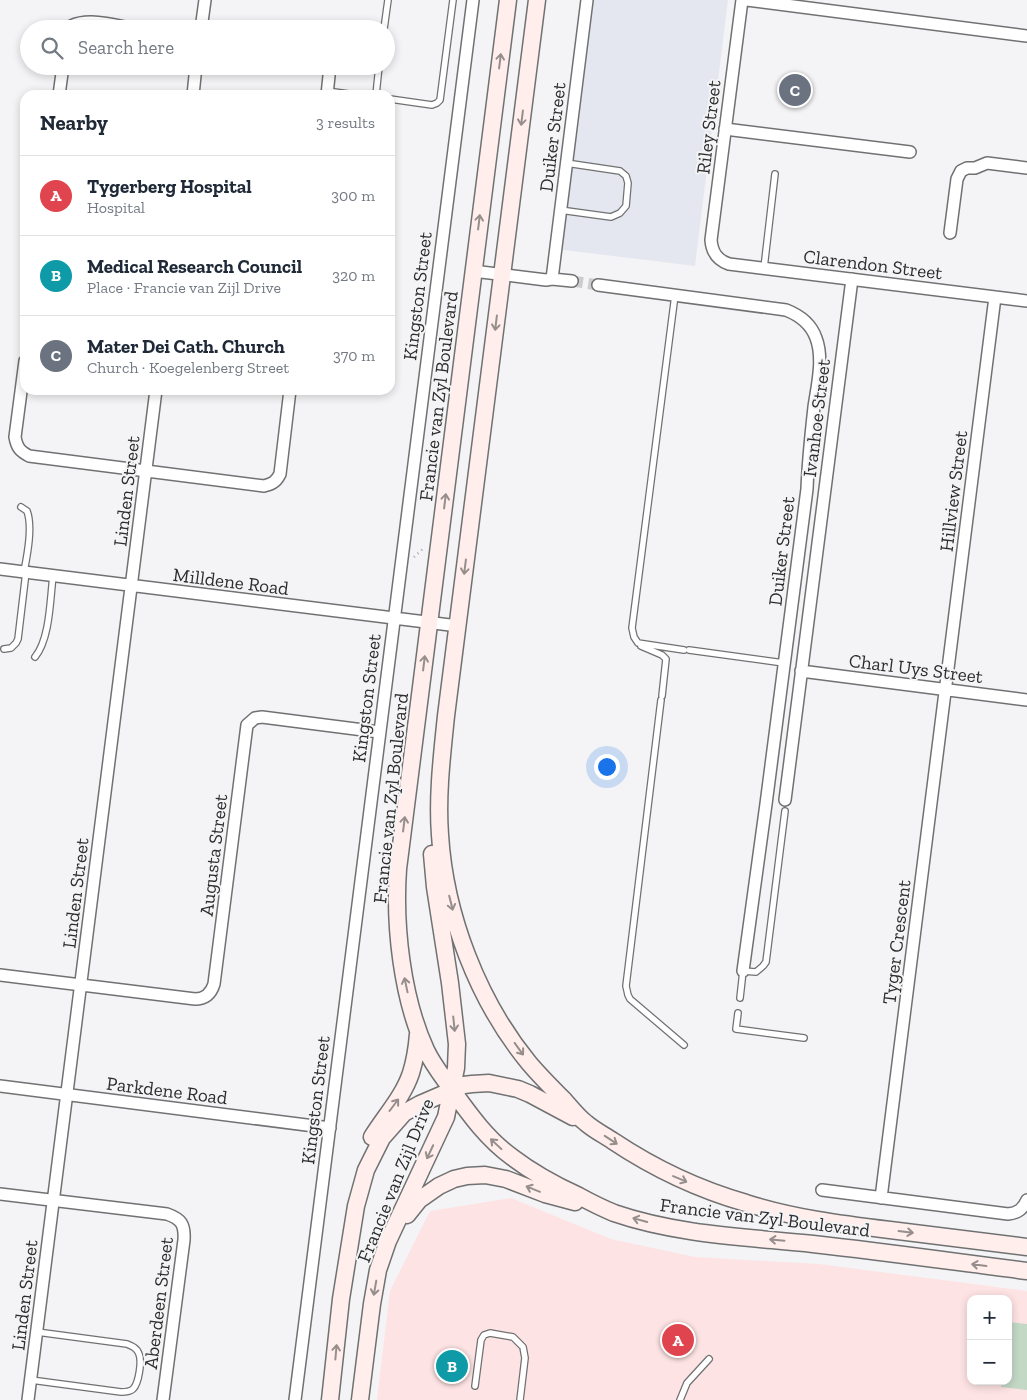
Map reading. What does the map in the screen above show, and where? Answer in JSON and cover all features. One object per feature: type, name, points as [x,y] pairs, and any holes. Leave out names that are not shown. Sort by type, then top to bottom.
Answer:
[{"type":"main road","name":"Francie van Zyl Boulevard","points":[[508,0],[397,886],[398,935],[402,964],[418,1032],[436,1069],[467,1112],[492,1140],[531,1171],[613,1212],[670,1228],[705,1233],[814,1244],[1027,1271]]},
{"type":"main road","name":"Francie van Zyl Boulevard","points":[[537,0],[444,733],[440,782],[440,837],[444,870],[450,900],[465,949],[489,1002],[518,1049],[548,1085],[586,1123],[645,1162],[666,1173],[718,1194],[770,1210],[830,1222],[1027,1247]]},
{"type":"main road","points":[[444,733],[434,782],[431,826],[435,887],[450,983],[457,1044],[456,1068],[452,1090],[472,1084],[518,1088],[586,1123]]},
{"type":"main road","points":[[340,1299],[339,1263],[342,1231],[356,1172],[363,1151],[400,1096],[408,1080],[416,1054],[418,1032]]},
{"type":"main road","name":"Francie van Zijl Drive","points":[[360,1400],[378,1270],[388,1241],[442,1128],[452,1090]]},
{"type":"main road","name":"Francie van Zijl Drive","points":[[330,1400],[340,1299],[356,1206],[366,1170],[382,1138],[404,1113],[452,1090]]},
{"type":"main road","points":[[388,1241],[419,1200],[446,1182],[467,1176],[485,1175],[506,1179],[545,1194],[613,1212]]},
{"type":"street","points":[[204,20],[205,0]]},
{"type":"street","name":"Kingston Street","points":[[295,1400],[473,0]]},
{"type":"street","name":"Duiker Street","points":[[552,278],[587,0]]},
{"type":"street","name":"Riley Street","points":[[716,256],[711,240],[742,0]]},
{"type":"street","points":[[747,0],[1027,36]]},
{"type":"street","points":[[60,90],[62,75]]},
{"type":"street","points":[[194,90],[195,75]]},
{"type":"street","points":[[327,90],[329,75]]},
{"type":"street","points":[[725,129],[910,152]]},
{"type":"street","points":[[950,233],[957,179],[960,171],[987,163],[1027,168]]},
{"type":"street","name":"Clarendon Street","points":[[716,256],[729,264],[1027,302]]},
{"type":"street","points":[[473,270],[546,280],[552,278],[572,281]]},
{"type":"street","name":"Ivanhoe Street","points":[[785,806],[852,279]]},
{"type":"street","name":"Duiker Street","points":[[598,285],[786,310],[799,316],[810,327],[816,338],[819,362],[806,488],[743,971]]},
{"type":"street","name":"Hillview Street","points":[[946,690],[995,297]]},
{"type":"street","points":[[21,395],[15,438],[16,446],[29,456],[264,486],[271,485],[280,474],[289,395]]},
{"type":"street","name":"Linden Street","points":[[28,1400],[155,395]]},
{"type":"street","name":"Milldene Road","points":[[0,569],[458,626]]},
{"type":"street","name":"Charl Uys Street","points":[[801,671],[1027,700]]},
{"type":"street","name":"Tyger Crescent","points":[[881,1198],[946,690]]},
{"type":"street","name":"Augusta Street","points":[[81,985],[195,999],[200,999],[209,994],[214,984],[246,729],[252,720],[262,717],[379,732]]},
{"type":"street","points":[[0,975],[81,985]]},
{"type":"street","name":"Parkdene Road","points":[[0,1086],[330,1128]]},
{"type":"street","points":[[822,1190],[1008,1214],[1021,1210],[1027,1200]]},
{"type":"street","name":"Aberdeen Street","points":[[0,1194],[167,1214],[175,1217],[182,1223],[185,1231],[163,1400]]},
{"type":"lane","points":[[385,20],[388,0]]},
{"type":"lane","points":[[395,101],[432,105],[440,100],[453,0]]},
{"type":"lane","points":[[377,90],[379,75]]},
{"type":"lane","points":[[560,210],[611,217],[624,210],[627,199],[628,183],[626,176],[620,170],[566,163]]},
{"type":"lane","points":[[764,268],[776,174]]},
{"type":"lane","points":[[675,295],[632,624],[632,633],[638,643],[662,655],[666,660],[626,986],[630,999],[684,1045]]},
{"type":"lane","points":[[4,648],[11,648],[18,639],[29,542],[28,511],[21,507]]},
{"type":"lane","points":[[35,657],[43,646],[46,633],[53,576]]},
{"type":"lane","points":[[638,643],[784,663]]},
{"type":"lane","points":[[743,971],[756,972],[766,962],[785,806]]},
{"type":"lane","name":"Duiker Street","points":[[740,998],[743,971]]},
{"type":"lane","points":[[738,1013],[736,1029],[804,1038]]},
{"type":"lane","points":[[31,1380],[129,1392],[135,1386],[140,1364],[136,1348],[127,1344],[37,1332]]},
{"type":"lane","points":[[474,1386],[481,1340],[484,1335],[490,1333],[513,1337],[523,1347],[525,1358],[520,1400]]},
{"type":"lane","points":[[680,1400],[687,1383],[709,1359]]},
{"type":"path","points":[[410,558],[428,545]]},
{"type":"shaded area","points":[[587,0],[728,0],[695,266],[556,249]]},
{"type":"shaded area","points":[[511,1198],[611,1239],[695,1257],[819,1264],[1027,1291],[1027,1400],[377,1400],[390,1291],[430,1211]]},
{"type":"green space","points":[[1012,1322],[1027,1324],[1027,1390],[1001,1387],[1001,1385],[1012,1385]]},
{"type":"tunnel","points":[[572,281],[598,285]]},
{"type":"place","name":"Mater Dei Cath. Church","points":[[795,90]]},
{"type":"place","name":"Tygerberg Hospital","points":[[678,1340]]},
{"type":"place","name":"Medical Research Council","points":[[452,1366]]}]
